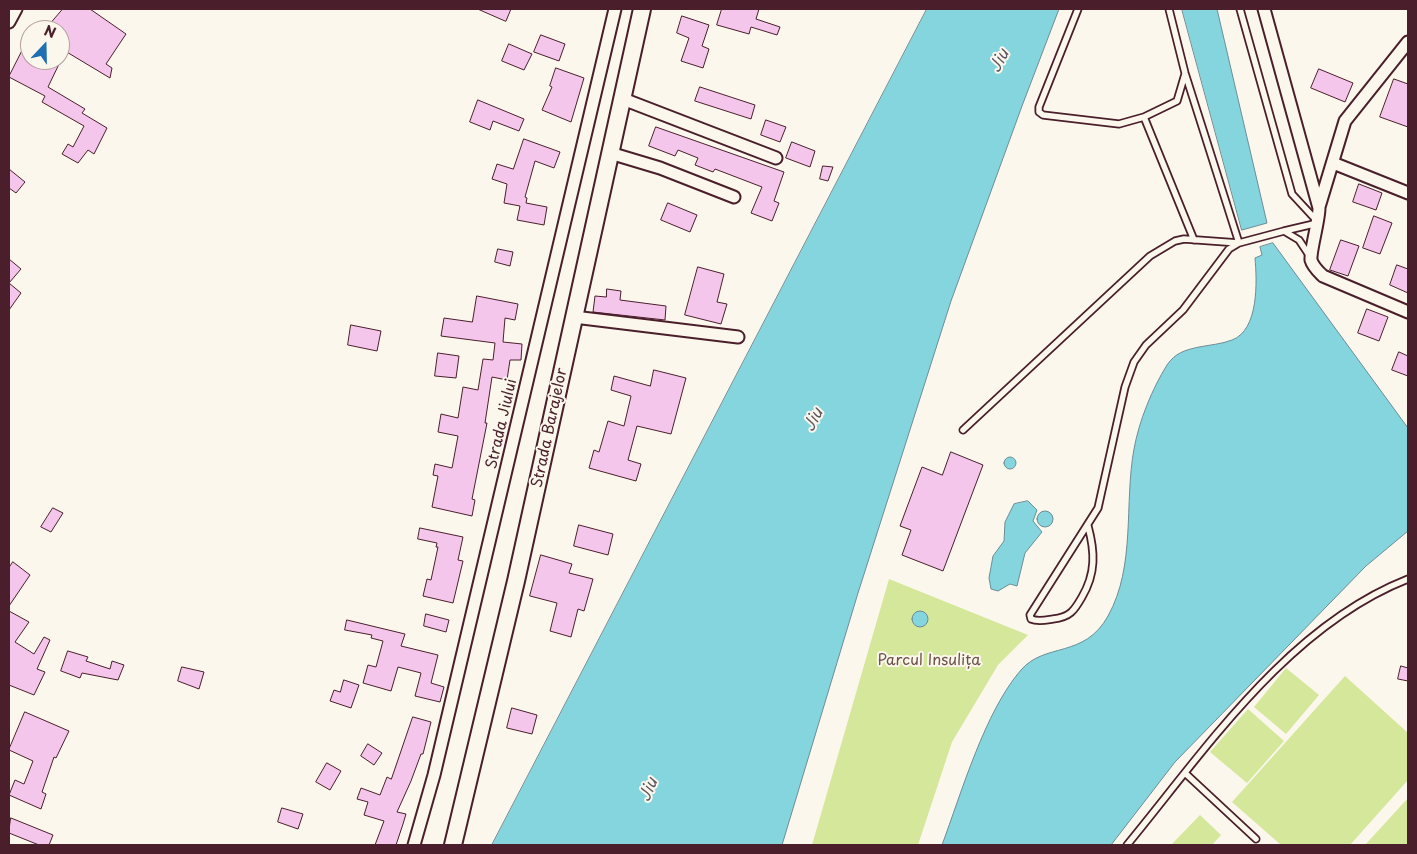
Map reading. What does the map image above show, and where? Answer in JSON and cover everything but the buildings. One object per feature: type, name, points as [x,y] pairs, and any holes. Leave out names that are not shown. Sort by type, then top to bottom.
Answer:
[{"type":"main road","name":"Strada Barajelor","points":[[453,845],[516,581],[642,9]]},
{"type":"street","points":[[9,22],[16,9]]},
{"type":"street","name":"Strada Jiului","points":[[414,845],[434,775],[616,9]]},
{"type":"street","points":[[1264,9],[1319,208],[1319,222],[1311,259],[1316,269],[1323,276],[1408,312]]},
{"type":"street","points":[[1319,208],[1342,130],[1350,112],[1408,42]]},
{"type":"street","points":[[623,99],[776,158]]},
{"type":"street","points":[[610,153],[660,168],[734,197]]},
{"type":"street","points":[[1333,163],[1408,193]]},
{"type":"street","points":[[574,317],[738,337]]},
{"type":"lane","points":[[1078,9],[1039,107],[1039,112],[1042,115],[1120,124],[1144,117],[1178,101],[1185,73]]},
{"type":"lane","points":[[1169,9],[1185,73],[1239,243]]},
{"type":"lane","points":[[963,430],[1150,256],[1175,241],[1194,240],[1239,243],[1319,222],[1292,194],[1240,9]]},
{"type":"lane","points":[[1144,117],[1194,240]]},
{"type":"lane","points":[[1284,231],[1299,240],[1311,259]]},
{"type":"lane","points":[[1088,526],[1093,547],[1092,579],[1074,611],[1065,617],[1036,621],[1031,619],[1030,615],[1098,508],[1125,387],[1134,362],[1146,345],[1183,310],[1230,250],[1239,243]]},
{"type":"lane","points":[[1127,845],[1247,699],[1305,642],[1348,611],[1408,579]]},
{"type":"lane","points":[[1185,773],[1256,839]]},
{"type":"green space","name":"Parcul Insulița","points":[[889,579],[1028,635],[998,665],[952,742],[918,845],[812,845]]},
{"type":"green space","points":[[1286,668],[1319,695],[1286,734],[1254,707]]},
{"type":"green space","points":[[1345,676],[1408,733],[1408,780],[1350,845],[1281,845],[1232,802]]},
{"type":"green space","points":[[1248,709],[1284,741],[1247,783],[1210,752]]},
{"type":"green space","points":[[1408,798],[1408,845],[1365,845]]},
{"type":"green space","points":[[1200,815],[1221,835],[1212,845],[1171,845]]},
{"type":"water","name":"Jiu","points":[[927,9],[1059,9],[951,301],[858,593],[782,845],[492,845]]},
{"type":"water","points":[[1182,9],[1217,9],[1267,223],[1242,230]]},
{"type":"water","points":[[1273,243],[1408,428],[1408,531],[1366,566],[1175,762],[1111,845],[942,845],[985,730],[1008,687],[1021,670],[1031,661],[1088,639],[1098,630],[1108,616],[1117,597],[1126,555],[1134,449],[1139,427],[1151,395],[1161,374],[1177,355],[1194,348],[1232,340],[1241,335],[1252,316],[1256,291],[1255,258],[1262,255],[1260,247]]},
{"type":"water","points":[[1012,457],[1015,458],[1015,468],[1008,469],[1005,468],[1004,461],[1005,458]]},
{"type":"water","points":[[1028,501],[1037,510],[1033,521],[1042,532],[1025,553],[1017,586],[1010,584],[998,591],[991,589],[989,578],[993,556],[1004,541],[1005,522],[1014,504]]},
{"type":"water","points":[[1045,511],[1053,519],[1045,527],[1037,519]]},
{"type":"water","points":[[920,611],[928,619],[920,627],[912,619]]}]
